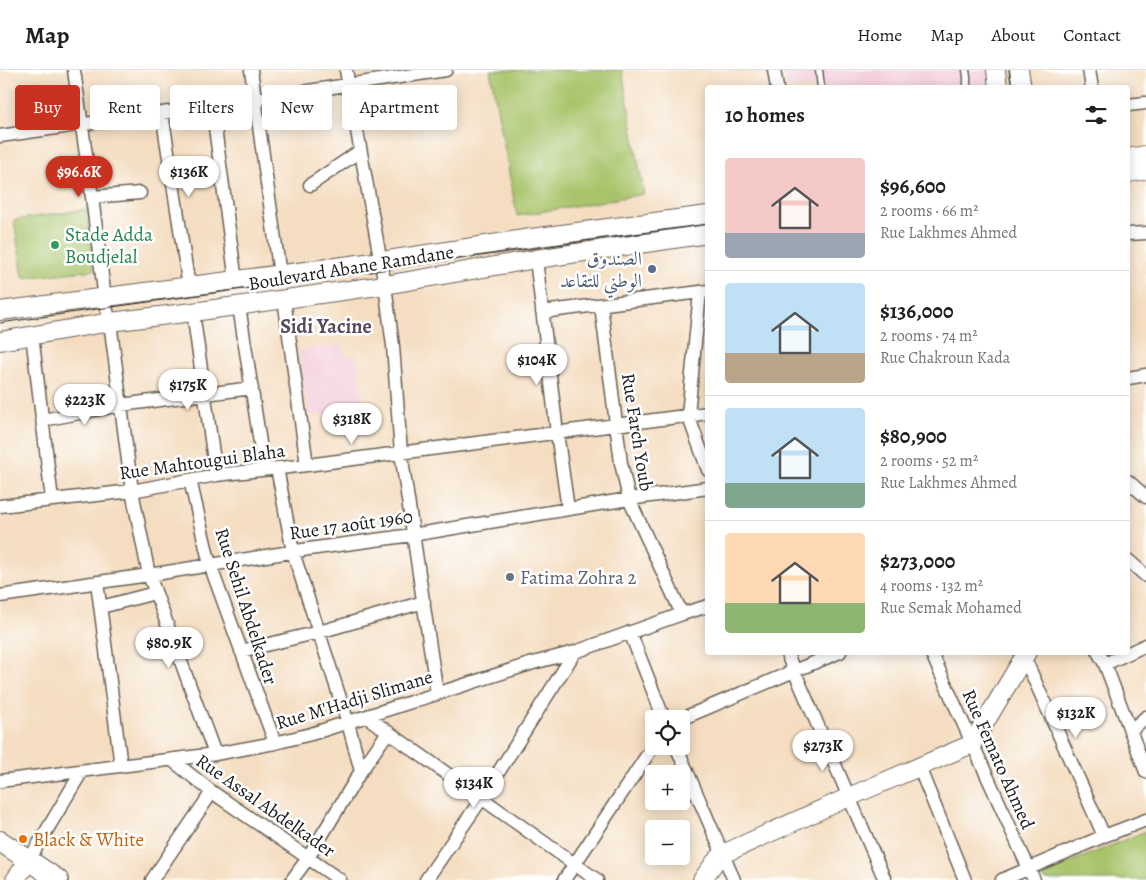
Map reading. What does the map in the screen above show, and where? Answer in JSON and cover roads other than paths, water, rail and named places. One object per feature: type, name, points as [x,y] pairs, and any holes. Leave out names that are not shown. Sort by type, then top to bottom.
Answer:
[{"type":"main road","points":[[996,70],[998,85]]},
{"type":"main road","points":[[1019,70],[1022,85]]},
{"type":"main road","points":[[1130,158],[1146,155]]},
{"type":"main road","points":[[1130,172],[1146,170]]},
{"type":"main road","name":"Boulevard Abane Ramdane","points":[[0,311],[236,281],[531,238],[705,215]]},
{"type":"main road","name":"Boulevard Abane Ramdane","points":[[0,341],[110,322],[385,285],[536,259],[705,234]]},
{"type":"main road","points":[[702,880],[723,854],[972,744],[1023,655]]},
{"type":"main road","points":[[0,841],[58,880]]},
{"type":"main road","points":[[15,880],[29,860]]},
{"type":"street","points":[[74,70],[122,405],[132,491],[155,593],[215,754]]},
{"type":"street","points":[[251,70],[280,275]]},
{"type":"street","points":[[346,70],[348,85],[446,70]]},
{"type":"street","points":[[774,70],[776,85]]},
{"type":"street","points":[[1089,70],[1092,85]]},
{"type":"street","points":[[252,100],[342,86]]},
{"type":"street","points":[[1130,106],[1146,103]]},
{"type":"street","points":[[0,136],[170,112]]},
{"type":"street","points":[[162,113],[189,287]]},
{"type":"street","points":[[215,130],[236,281]]},
{"type":"street","points":[[356,130],[385,285],[393,346],[401,453],[412,535],[438,694]]},
{"type":"street","points":[[310,185],[360,151]]},
{"type":"street","points":[[92,197],[140,193]]},
{"type":"street","points":[[1130,234],[1146,233]]},
{"type":"street","points":[[536,259],[568,510]]},
{"type":"street","points":[[542,312],[704,292],[688,415],[705,462]]},
{"type":"street","points":[[284,299],[307,465]]},
{"type":"street","name":"Rue Farch Youb","points":[[600,305],[621,463],[630,499],[682,614]]},
{"type":"street","points":[[239,306],[264,469]]},
{"type":"street","points":[[193,312],[216,475]]},
{"type":"street","points":[[32,335],[52,500]]},
{"type":"street","points":[[1130,378],[1144,377]]},
{"type":"street","points":[[43,420],[122,405],[252,388]]},
{"type":"street","name":"Rue Mahtougui Blaha","points":[[0,506],[132,491],[216,475],[705,413]]},
{"type":"street","points":[[277,468],[293,552],[348,723],[361,771]]},
{"type":"street","name":"Rue Sehil Abdelkader","points":[[190,480],[210,565],[275,743]]},
{"type":"street","points":[[1130,483],[1146,497]]},
{"type":"street","name":"Rue 17 août 1960","points":[[0,596],[150,575],[705,488]]},
{"type":"street","points":[[1130,562],[1146,576]]},
{"type":"street","points":[[97,582],[121,766]]},
{"type":"street","points":[[101,607],[155,593]]},
{"type":"street","points":[[241,651],[319,632],[424,602]]},
{"type":"street","name":"Rue M'Hadji Slimane","points":[[0,781],[172,760],[275,743],[348,723],[575,652],[705,607]]},
{"type":"street","points":[[630,632],[660,710]]},
{"type":"street","points":[[1130,652],[1146,645]]},
{"type":"street","points":[[426,880],[482,798],[575,652]]},
{"type":"street","points":[[787,655],[885,880]]},
{"type":"street","points":[[690,715],[833,655]]},
{"type":"street","name":"Rue Femato Ahmed","points":[[932,655],[1031,874]]},
{"type":"street","points":[[1024,655],[1104,836]]},
{"type":"street","points":[[1100,655],[1105,664],[1146,772]]},
{"type":"street","points":[[1105,664],[1124,655]]},
{"type":"street","points":[[367,717],[597,880]]},
{"type":"street","points":[[1130,731],[1146,717]]},
{"type":"street","points":[[292,880],[388,732]]},
{"type":"street","points":[[564,880],[648,755]]},
{"type":"street","points":[[680,755],[734,880]]},
{"type":"street","name":"Rue Assal Abdelkader","points":[[172,760],[212,792],[340,880]]},
{"type":"street","points":[[919,767],[965,880]]},
{"type":"street","points":[[29,860],[82,771]]},
{"type":"street","points":[[152,880],[212,792]]},
{"type":"street","points":[[1002,880],[1031,874],[1104,836],[1146,820]]},
{"type":"lane","points":[[820,70],[821,85]]},
{"type":"lane","points":[[966,70],[967,85]]},
{"type":"tram line","points":[[1009,70],[1012,85]]},
{"type":"tram line","points":[[0,323],[705,224]]},
{"type":"place","name":"Stade Adda Boudjelal","points":[[55,245]]},
{"type":"place","name":"الصندوق الوطني للتقاعد","points":[[652,269]]},
{"type":"place","name":"Fatima Zohra 2","points":[[510,577]]},
{"type":"place","name":"Black & White","points":[[23,839]]},
{"type":"district","name":"Sidi Yacine","points":[[326,326]]}]
